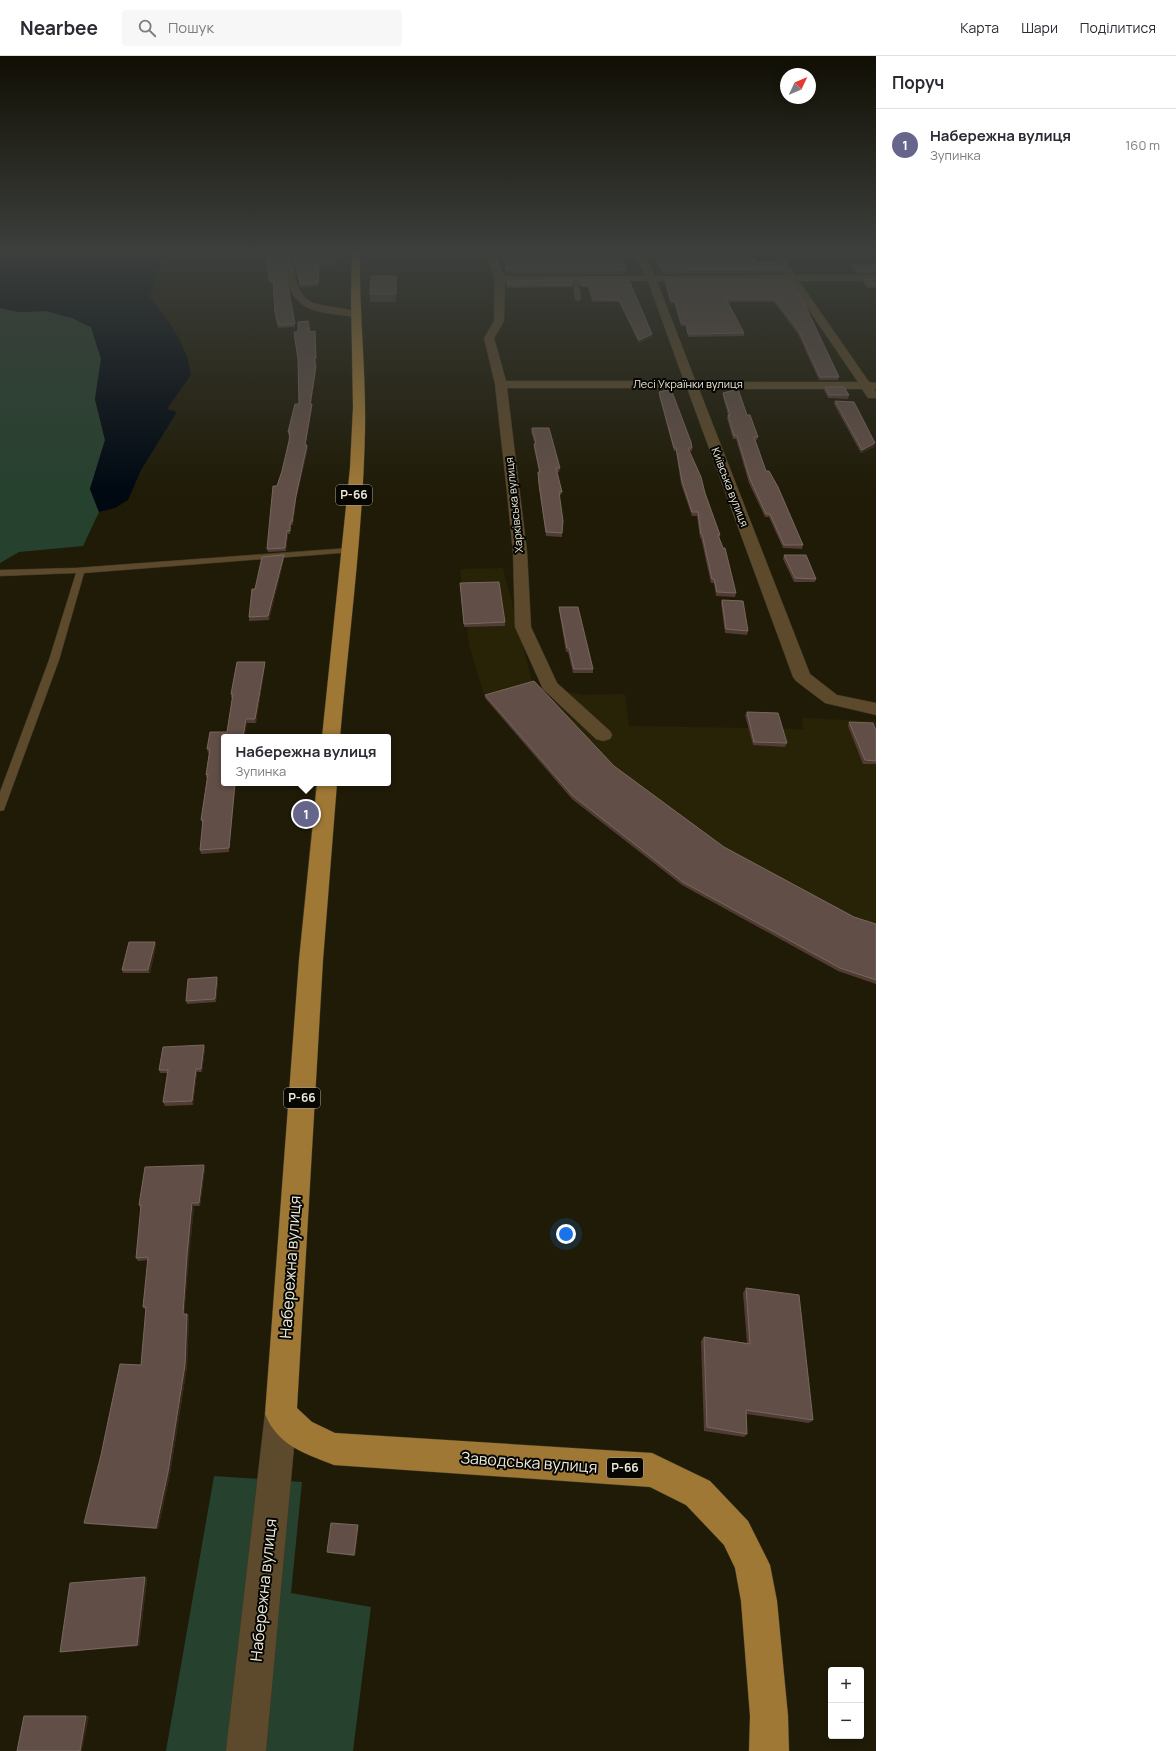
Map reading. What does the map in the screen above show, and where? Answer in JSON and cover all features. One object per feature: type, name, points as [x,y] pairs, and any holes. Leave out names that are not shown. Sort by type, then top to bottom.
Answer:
[{"type":"main road","name":"Р-66","points":[[331,734],[350,550],[358,429],[358,366],[356,332]]},
{"type":"main road","name":"Набережна вулиця","points":[[281,1414],[311,960],[327,786]]},
{"type":"main road","name":"Заводська вулиця","points":[[281,1414],[300,1434],[334,1449],[652,1470],[698,1493],[736,1533],[752,1565],[759,1601],[769,1716],[769,1751]]},
{"type":"street","name":"Харківська вулиця","points":[[492,332],[489,338],[501,384],[520,552],[523,627],[549,685],[603,735]]},
{"type":"street","name":"Київська вулиця","points":[[671,332],[802,677],[831,699],[876,709]]},
{"type":"street","points":[[832,332],[871,386],[876,401]]},
{"type":"street","name":"Лесі Українки вулиця","points":[[501,384],[871,386]]},
{"type":"street","name":"Набережна вулиця","points":[[246,1751],[281,1414]]},
{"type":"lane","points":[[0,573],[81,570],[350,550]]},
{"type":"lane","points":[[0,807],[54,660],[81,570]]},
{"type":"shaded area","points":[[93,332],[175,332],[186,353],[191,375],[167,409],[177,412],[141,470],[128,500],[115,508],[99,512],[90,489],[105,440],[95,399],[101,359]]},
{"type":"shaded area","points":[[503,568],[533,685],[584,695],[625,694],[629,726],[803,729],[802,718],[876,721],[876,984],[838,971],[682,885],[572,799],[485,698],[469,645],[460,569]]},
{"type":"green space","points":[[0,332],[93,332],[101,359],[95,399],[105,440],[90,489],[99,512],[83,546],[19,552],[0,563]]},
{"type":"green space","points":[[214,1476],[302,1482],[291,1593],[371,1607],[353,1751],[166,1751]]},
{"type":"building","points":[[294,332],[315,332],[316,358],[314,358],[316,366],[310,404],[312,404],[305,445],[307,445],[292,522],[290,522],[290,531],[287,531],[285,548],[267,549],[273,486],[277,486],[282,471],[289,441],[290,432],[288,432],[295,404],[299,404],[298,359]]},
{"type":"building","points":[[635,332],[651,332],[652,334],[639,340]]},
{"type":"building","points":[[688,332],[744,333],[688,334]]},
{"type":"building","points":[[800,332],[818,332],[839,377],[820,377]]},
{"type":"building","points":[[825,387],[844,387],[849,395],[829,395]]},
{"type":"building","points":[[671,389],[691,442],[692,448],[688,448],[701,477],[720,535],[718,535],[723,548],[725,548],[736,593],[717,592],[714,579],[712,579],[701,534],[698,512],[692,512],[682,481],[676,448],[674,448],[659,392]]},
{"type":"building","points":[[738,389],[747,415],[750,415],[758,437],[754,437],[766,471],[769,471],[778,487],[803,545],[784,545],[770,514],[766,514],[750,479],[737,436],[734,436],[728,415],[730,415],[723,393]]},
{"type":"building","points":[[835,401],[854,402],[875,443],[862,450]]},
{"type":"building","points":[[532,428],[549,428],[560,468],[556,468],[562,492],[559,492],[563,521],[562,533],[546,532],[539,484],[538,472],[540,472]]},
{"type":"building","points":[[284,555],[268,616],[249,617],[252,589],[255,589],[262,557]]},
{"type":"building","points":[[784,555],[806,555],[816,579],[795,578]]},
{"type":"building","points":[[499,582],[505,622],[464,624],[460,583]]},
{"type":"building","points":[[722,600],[743,601],[748,631],[726,629]]},
{"type":"building","points":[[559,607],[578,607],[593,669],[574,669],[569,648],[567,648]]},
{"type":"building","points":[[237,662],[265,662],[255,719],[246,719],[244,734],[221,734],[221,786],[235,786],[229,848],[200,850],[203,820],[201,820],[210,749],[207,749],[210,732],[227,732],[233,694],[231,694]]},
{"type":"building","points":[[534,681],[614,766],[724,847],[854,917],[876,924],[876,980],[840,968],[683,882],[572,795],[485,695]]},
{"type":"building","points":[[747,712],[778,713],[787,743],[754,742]]},
{"type":"building","points":[[849,722],[873,723],[876,731],[876,761],[865,760]]},
{"type":"building","points":[[129,942],[155,942],[148,970],[122,970]]},
{"type":"building","points":[[217,977],[215,999],[186,1001],[188,979]]},
{"type":"building","points":[[204,1045],[201,1069],[196,1069],[192,1101],[163,1102],[168,1070],[159,1070],[163,1047]]},
{"type":"building","points":[[204,1165],[199,1203],[192,1203],[187,1254],[183,1314],[187,1314],[185,1365],[168,1472],[156,1528],[84,1523],[101,1455],[120,1364],[141,1365],[146,1307],[143,1307],[148,1257],[136,1258],[141,1205],[139,1205],[145,1167]]},
{"type":"building","points":[[746,1288],[799,1295],[813,1420],[746,1410],[747,1434],[707,1427],[704,1337],[750,1344]]},
{"type":"building","points":[[331,1523],[358,1525],[354,1555],[327,1552]]},
{"type":"building","points":[[145,1577],[137,1645],[60,1652],[70,1583]]},
{"type":"building","points":[[24,1716],[86,1716],[80,1751],[17,1751]]},
{"type":"place","name":"Набережна вулиця","points":[[306,814]]}]
